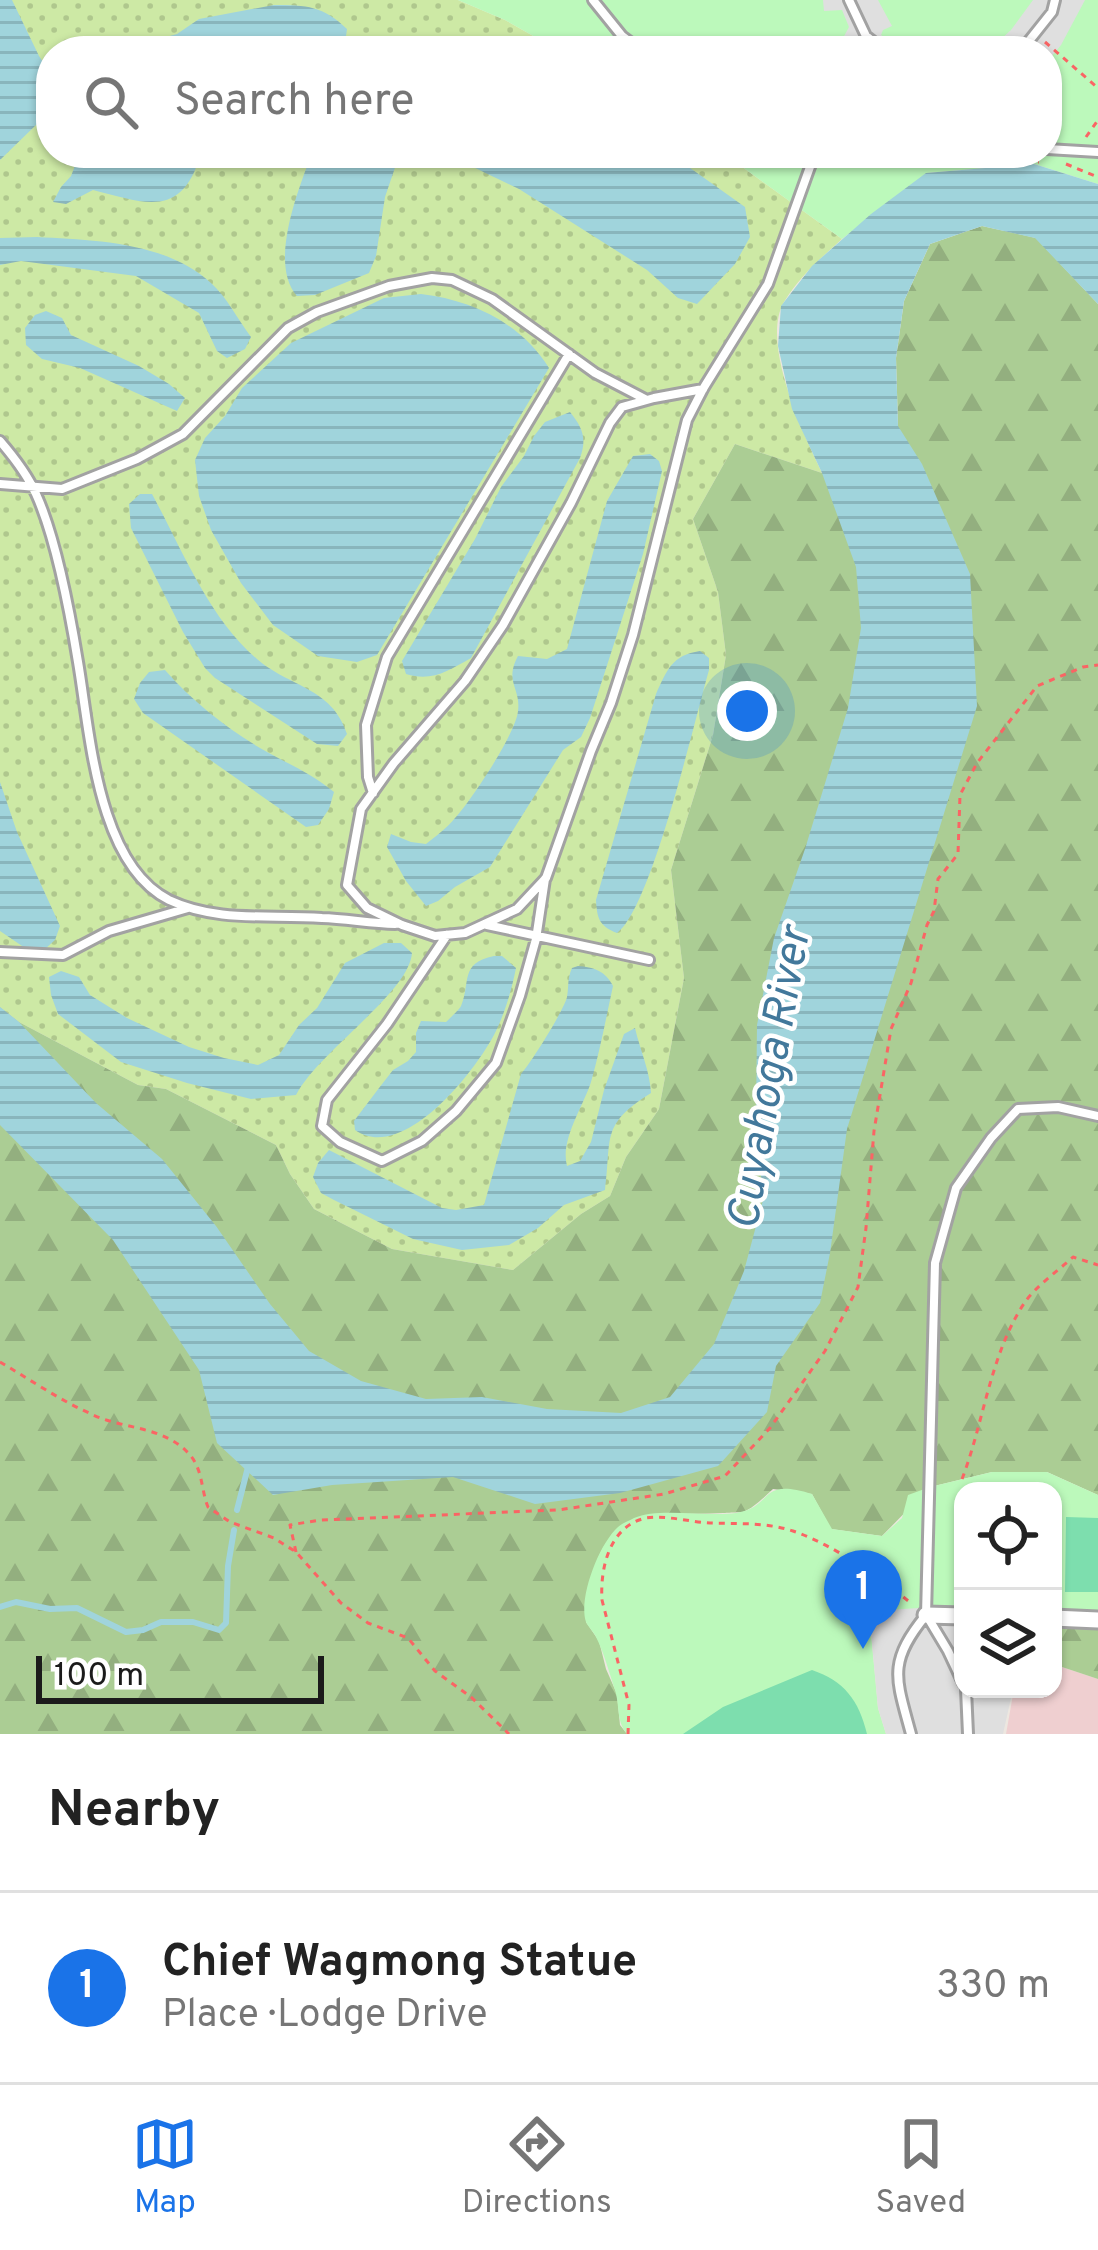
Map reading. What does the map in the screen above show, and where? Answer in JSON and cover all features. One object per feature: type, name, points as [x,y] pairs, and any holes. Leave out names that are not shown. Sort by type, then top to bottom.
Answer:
[{"type":"street","points":[[926,1615],[954,1616]]},
{"type":"street","points":[[1062,1618],[1098,1620]]},
{"type":"lane","points":[[593,0],[622,36]]},
{"type":"lane","points":[[849,0],[866,36]]},
{"type":"lane","points":[[1035,34],[1055,0]]},
{"type":"lane","points":[[1062,149],[1098,152]]},
{"type":"lane","points":[[447,934],[387,1024],[328,1100],[322,1126],[340,1142],[382,1161],[422,1141],[456,1111],[496,1063],[520,996],[546,878],[618,680],[656,551],[687,420],[768,284],[810,168]]},
{"type":"lane","points":[[0,484],[62,489],[137,459],[183,434],[288,328],[316,312],[389,286],[432,278],[452,280],[492,299],[595,373],[646,400]]},
{"type":"lane","points":[[373,793],[366,725],[387,657],[569,354]]},
{"type":"lane","points":[[546,878],[517,909],[465,932],[435,936],[367,908],[347,885],[361,809],[503,625],[610,423],[622,407],[703,389]]},
{"type":"lane","points":[[0,441],[32,487],[54,552],[78,658],[92,760],[120,849],[146,885],[167,899],[209,914],[402,925]]},
{"type":"lane","points":[[0,952],[63,955],[109,931],[189,907]]},
{"type":"lane","points":[[486,925],[649,960]]},
{"type":"lane","points":[[954,1663],[926,1615],[935,1263],[956,1188],[1018,1109],[1058,1107],[1098,1116]]},
{"type":"lane","points":[[911,1734],[897,1664],[908,1638],[926,1615]]},
{"type":"lane","points":[[965,1698],[968,1734]]},
{"type":"path","points":[[1062,57],[1098,88]]},
{"type":"path","points":[[1082,150],[1098,120]]},
{"type":"path","points":[[1066,164],[1098,177]]},
{"type":"path","points":[[296,1552],[290,1526],[320,1520],[558,1510],[664,1494],[724,1476],[770,1428],[825,1351],[858,1287],[874,1131],[891,1029],[934,910],[938,879],[958,854],[960,795],[977,763],[1037,686],[1098,664]]},
{"type":"path","points":[[962,1480],[1000,1351],[1026,1300],[1073,1257],[1098,1265]]},
{"type":"path","points":[[0,1362],[90,1414],[154,1431],[178,1444],[198,1466],[208,1507],[296,1552],[341,1603],[368,1623],[408,1638],[436,1671],[509,1734]]},
{"type":"path","points":[[628,1734],[629,1705],[601,1583],[611,1545],[633,1523],[660,1518],[752,1523],[795,1532],[844,1556],[926,1615]]},
{"type":"shaded area","points":[[823,0],[878,0],[892,26],[883,30],[883,36],[844,36],[849,27],[842,10],[824,11]]},
{"type":"shaded area","points":[[1033,0],[1085,0],[1062,43],[1062,36],[1004,36]]},
{"type":"shaded area","points":[[954,1606],[954,1698],[1011,1698],[1003,1734],[886,1734],[878,1708],[869,1611]]},
{"type":"shaded area","points":[[1062,1667],[1098,1679],[1098,1734],[1006,1734],[1012,1698],[1062,1698]]},
{"type":"green space","points":[[0,0],[458,0],[533,36],[36,36],[36,168],[744,168],[842,239],[796,284],[778,320],[777,341],[787,388],[822,473],[735,444],[693,519],[718,592],[726,655],[713,735],[671,870],[684,978],[659,1109],[626,1157],[610,1196],[513,1270],[392,1249],[314,1209],[276,1145],[166,1089],[138,1085],[19,1022],[0,1007]]},
{"type":"green space","points":[[458,0],[1098,0],[1098,184],[1047,168],[1062,168],[1062,36],[533,36]]},
{"type":"green space","points":[[744,168],[986,168],[927,173],[842,239]]},
{"type":"green space","points":[[982,226],[1036,238],[1098,304],[1098,1495],[1047,1472],[992,1472],[930,1487],[882,1536],[831,1529],[812,1494],[773,1489],[743,1512],[664,1514],[631,1521],[605,1545],[595,1566],[586,1622],[599,1641],[617,1694],[620,1725],[627,1734],[0,1734],[0,1007],[19,1022],[138,1085],[166,1089],[276,1145],[314,1209],[392,1249],[513,1270],[610,1196],[626,1157],[659,1109],[684,978],[671,870],[713,735],[726,655],[718,592],[693,519],[735,444],[822,473],[898,426],[896,358],[904,301],[930,244]]},
{"type":"green space","points":[[992,1472],[1047,1472],[1098,1495],[1098,1616],[1062,1614],[1062,1482],[954,1482],[954,1607],[869,1612],[878,1708],[886,1734],[627,1734],[604,1656],[584,1612],[597,1558],[620,1526],[656,1513],[736,1513],[782,1489],[812,1494],[832,1529],[882,1536],[902,1518],[908,1495],[930,1487]]},
{"type":"green space","points":[[1066,1517],[1098,1518],[1098,1592],[1065,1592]]},
{"type":"green space","points":[[1062,1624],[1098,1626],[1098,1679],[1062,1667]]},
{"type":"green space","points":[[812,1670],[849,1693],[867,1734],[683,1734],[723,1707]]},
{"type":"water","points":[[0,0],[12,0],[36,50],[36,125],[0,160]]},
{"type":"water","points":[[274,5],[305,7],[322,11],[347,29],[346,36],[170,36],[199,19]]},
{"type":"water","points":[[74,168],[195,168],[183,189],[159,202],[93,190],[66,204],[53,202]]},
{"type":"water","points":[[307,168],[395,168],[369,273],[315,295],[297,296],[285,265],[294,205]]},
{"type":"water","points":[[475,168],[690,168],[745,207],[750,237],[735,264],[697,304],[678,298],[647,270],[519,189]]},
{"type":"water","name":"Cuyahoga River","points":[[1047,168],[1098,184],[1098,304],[1035,238],[982,226],[930,244],[904,301],[896,358],[898,426],[922,464],[970,574],[977,706],[847,1129],[820,1303],[776,1366],[767,1412],[718,1466],[620,1493],[535,1504],[453,1477],[332,1485],[273,1495],[217,1443],[199,1370],[113,1240],[0,1125],[0,1007],[96,1103],[162,1159],[309,1351],[361,1381],[426,1399],[482,1397],[547,1409],[621,1413],[670,1397],[714,1344],[744,1271],[763,1200],[756,1118],[757,1025],[774,938],[848,708],[861,628],[856,567],[822,473],[792,409],[778,346],[781,306],[812,266],[926,173]]},
{"type":"water","points":[[0,238],[129,246],[193,269],[222,295],[251,337],[245,349],[227,358],[217,351],[199,313],[136,276],[21,261],[0,265]]},
{"type":"water","points":[[421,294],[494,316],[524,338],[549,368],[377,655],[357,662],[318,656],[273,625],[241,583],[211,530],[199,496],[195,460],[205,438],[242,388],[291,343],[384,298]]},
{"type":"water","points":[[46,311],[62,318],[71,335],[169,384],[185,398],[177,411],[80,368],[42,359],[26,345],[25,328],[35,315]]},
{"type":"water","points":[[570,412],[582,434],[580,458],[471,658],[432,676],[406,674],[402,661],[501,487],[545,422]]},
{"type":"water","points":[[650,454],[662,471],[643,554],[581,737],[563,750],[490,867],[426,906],[387,847],[391,834],[426,844],[452,822],[481,782],[518,711],[513,672],[518,656],[547,659],[567,649],[607,501],[633,456]]},
{"type":"water","points":[[140,494],[152,494],[197,581],[240,642],[269,668],[331,706],[347,734],[338,746],[317,744],[205,668],[131,528],[129,504]]},
{"type":"water","points":[[700,651],[709,658],[709,670],[671,811],[644,889],[617,933],[600,921],[596,900],[656,694],[677,660]]},
{"type":"water","points":[[165,670],[234,732],[334,792],[318,825],[306,827],[143,713],[134,699],[140,683],[149,672]]},
{"type":"water","points":[[0,782],[60,926],[45,949],[25,948],[0,931]]},
{"type":"water","points":[[384,943],[401,943],[412,953],[407,969],[296,1095],[251,1099],[121,1062],[58,1014],[51,995],[49,977],[61,971],[79,977],[90,995],[127,1018],[189,1047],[258,1065],[279,1055],[345,963]]},
{"type":"water","points":[[502,956],[516,968],[499,1024],[473,1068],[416,1124],[374,1137],[355,1130],[354,1121],[393,1070],[416,1052],[421,1021],[446,1022],[461,1006],[471,969]]},
{"type":"water","points":[[578,966],[598,971],[613,986],[591,1082],[569,1135],[567,1166],[580,1161],[591,1142],[624,1034],[635,1028],[651,1093],[616,1124],[609,1144],[605,1190],[564,1205],[509,1245],[462,1250],[413,1239],[321,1193],[313,1177],[329,1150],[442,1208],[484,1205],[521,1074],[560,1013],[570,972]]},
{"type":"waterway","points":[[237,1510],[248,1467]]},
{"type":"waterway","points":[[0,1607],[16,1602],[50,1609],[77,1608],[126,1632],[161,1622],[193,1622],[219,1630],[226,1623],[234,1530]]},
{"type":"place","name":"Chief Wagmong Statue","points":[[863,1649]]}]
